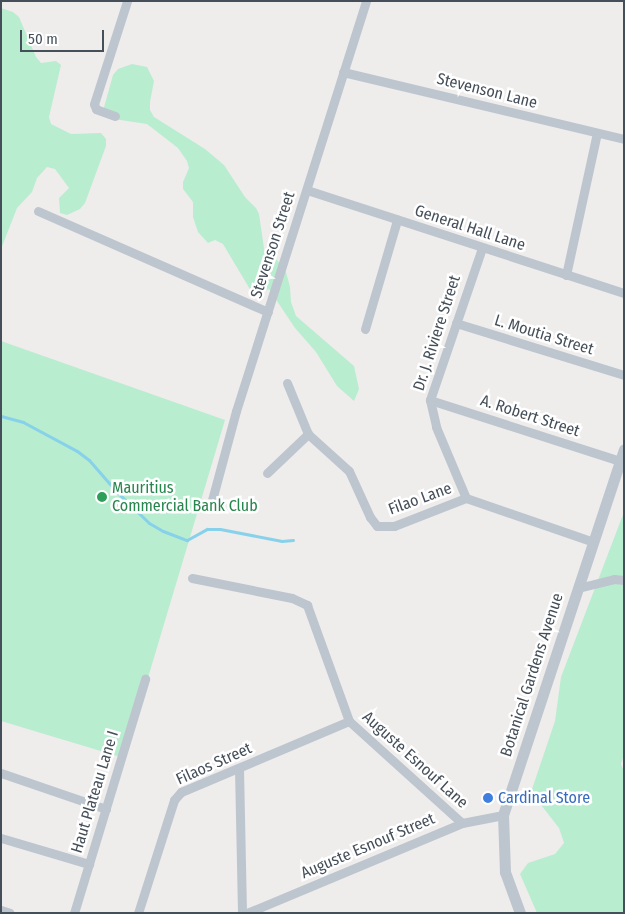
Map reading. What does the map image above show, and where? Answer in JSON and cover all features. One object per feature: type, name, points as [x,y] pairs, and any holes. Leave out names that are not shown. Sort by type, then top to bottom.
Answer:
[{"type":"street","points":[[115,116],[96,108],[94,104],[127,1]]},
{"type":"street","name":"Stevenson Street","points":[[212,500],[236,410],[366,1]]},
{"type":"street","name":"Stevenson Lane","points":[[343,72],[624,139]]},
{"type":"street","points":[[566,275],[597,133]]},
{"type":"street","name":"General Hall Lane","points":[[307,190],[624,293]]},
{"type":"street","points":[[38,211],[268,312]]},
{"type":"street","points":[[365,329],[397,220]]},
{"type":"street","name":"Dr. J. Riviere Street","points":[[466,498],[436,427],[430,400],[482,248]]},
{"type":"street","name":"L. Moutia Street","points":[[456,324],[624,375]]},
{"type":"street","name":"Filao Lane","points":[[287,383],[308,434],[349,471],[370,517],[377,526],[394,526],[466,498]]},
{"type":"street","name":"A. Robert Street","points":[[430,400],[622,455]]},
{"type":"street","points":[[267,473],[308,434]]},
{"type":"street","name":"Botanical Gardens Avenue","points":[[520,913],[505,872],[503,815],[622,455]]},
{"type":"street","points":[[466,498],[594,542]]},
{"type":"street","name":"Auguste Esnouf Lane","points":[[192,578],[292,598],[307,605],[349,722],[462,823]]},
{"type":"street","points":[[578,588],[614,579],[624,580]]},
{"type":"street","name":"Haut Plateau Lane I","points":[[74,913],[145,679]]},
{"type":"street","name":"Filaos Street","points":[[138,913],[174,800],[181,792],[349,722]]},
{"type":"street","points":[[239,769],[242,913]]},
{"type":"street","points":[[1,773],[106,809]]},
{"type":"street","name":"Auguste Esnouf Street","points":[[247,913],[462,823],[503,815]]},
{"type":"street","points":[[1,838],[89,864]]},
{"type":"street","points":[[1,910],[10,913]]},
{"type":"green space","points":[[1,8],[13,12],[19,17],[36,57],[41,63],[56,61],[61,65],[49,117],[51,124],[71,134],[101,133],[106,139],[106,146],[85,203],[80,209],[67,215],[60,213],[59,198],[69,188],[55,169],[47,167],[37,178],[32,192],[17,208],[1,249]]},
{"type":"green space","points":[[132,64],[147,67],[154,81],[150,110],[154,117],[205,149],[224,165],[245,197],[256,208],[259,214],[265,255],[277,260],[286,272],[291,302],[296,316],[354,366],[359,389],[354,401],[337,386],[316,352],[295,328],[269,289],[258,295],[251,291],[223,244],[215,240],[208,243],[198,232],[193,217],[193,202],[183,189],[183,182],[189,168],[187,161],[178,148],[147,124],[107,118],[103,111],[113,75],[118,69]]},
{"type":"green space","name":"Mauritius Commercial Bank Club","points":[[1,341],[225,420],[124,758],[1,721]]},
{"type":"green space","points":[[624,512],[624,755],[621,764],[624,771],[624,913],[537,913],[520,874],[528,863],[555,854],[564,843],[559,828],[531,792],[555,721],[561,677]]},
{"type":"waterway","points":[[1,416],[23,422],[77,451],[89,460],[116,491],[149,523],[163,531],[187,540],[207,529],[220,529],[282,541],[293,540]]},
{"type":"place","name":"Mauritius Commercial Bank Club","points":[[102,497]]},
{"type":"place","name":"Cardinal Store","points":[[488,798]]}]
